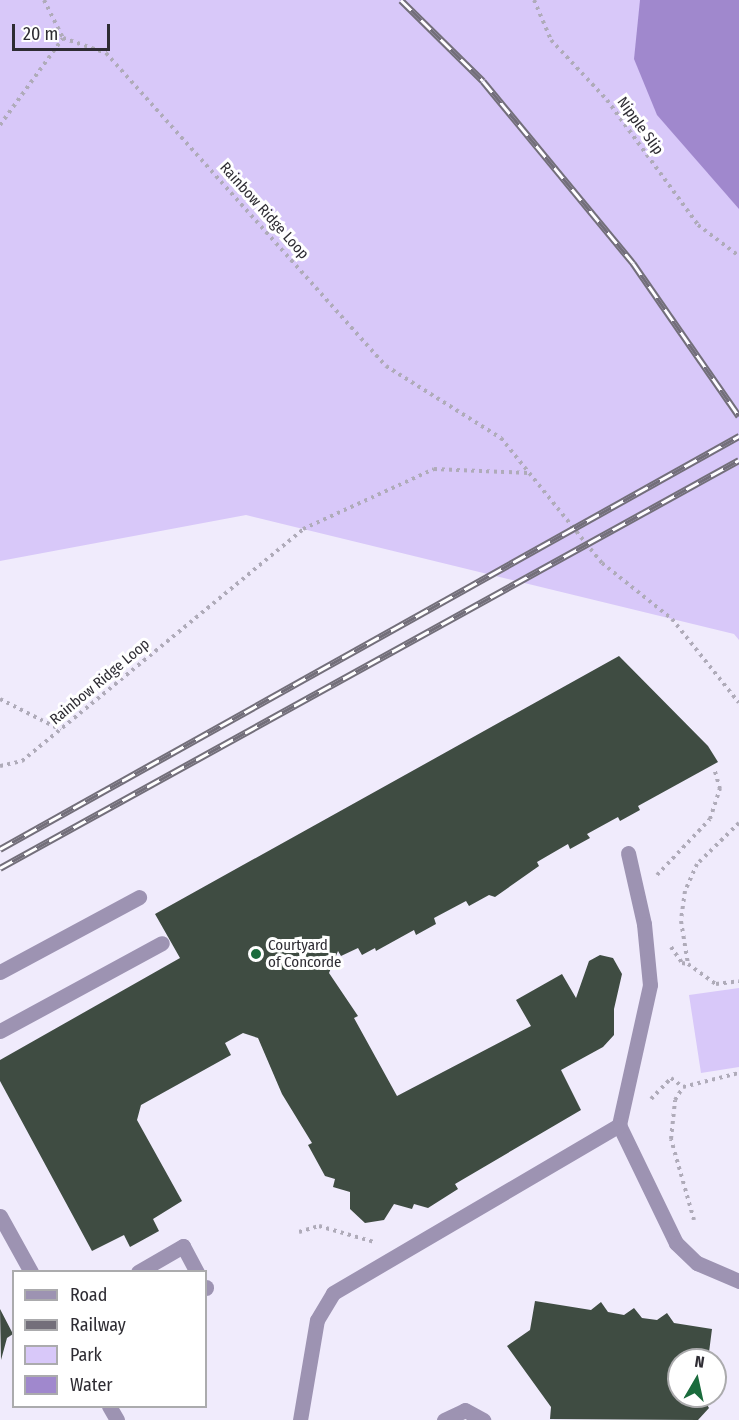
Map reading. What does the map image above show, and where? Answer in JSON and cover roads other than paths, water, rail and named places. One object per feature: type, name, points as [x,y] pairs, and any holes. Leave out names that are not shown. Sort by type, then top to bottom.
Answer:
[{"type":"lane","points":[[628,853],[644,924],[650,985],[619,1125],[676,1243],[697,1263],[739,1281]]},
{"type":"lane","points":[[0,972],[139,897]]},
{"type":"lane","points":[[0,1031],[162,943]]},
{"type":"lane","points":[[300,1420],[317,1320],[333,1293],[619,1125]]},
{"type":"lane","points":[[0,1216],[30,1270]]},
{"type":"lane","points":[[141,1270],[183,1246],[196,1270]]},
{"type":"lane","points":[[444,1420],[465,1410],[483,1420]]},
{"type":"water","points":[[640,0],[739,0],[739,209],[657,115],[634,59]]},
{"type":"railway","points":[[401,0],[483,81],[633,263],[739,416]]},
{"type":"railway","points":[[0,849],[739,436]]},
{"type":"railway","points":[[0,868],[739,460]]},
{"type":"place","name":"Courtyard of Concorde","points":[[256,954]]}]
